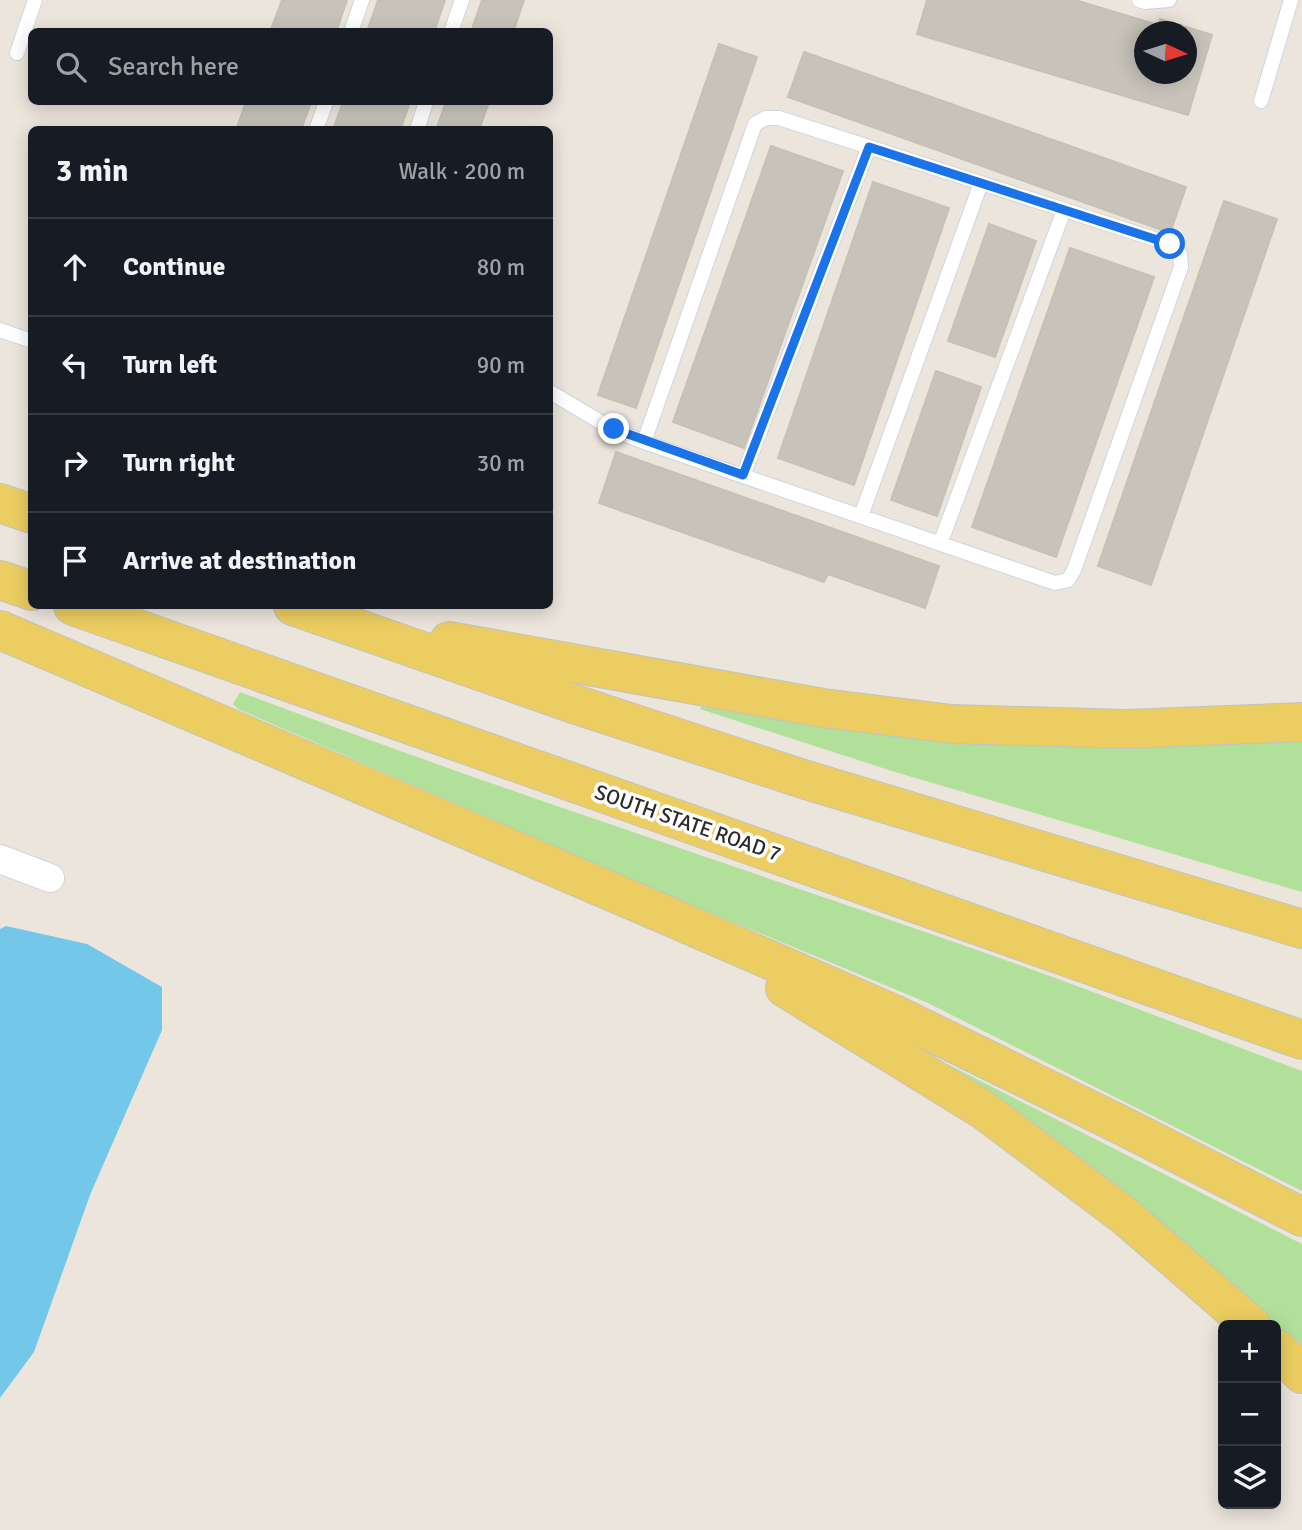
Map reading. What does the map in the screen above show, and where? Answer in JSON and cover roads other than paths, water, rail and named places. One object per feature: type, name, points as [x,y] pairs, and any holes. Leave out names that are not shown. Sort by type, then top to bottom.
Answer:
[{"type":"main road","points":[[0,503],[28,513]]},
{"type":"main road","points":[[0,580],[28,590]]},
{"type":"main road","name":"SOUTH STATE ROAD 7","points":[[81,609],[1302,1040]]},
{"type":"main road","points":[[302,609],[574,704],[803,779],[1302,929]]},
{"type":"main road","points":[[333,620],[823,708],[953,724],[1127,729],[1302,722]]},
{"type":"main road","points":[[0,630],[894,1014],[1302,1217]]},
{"type":"main road","points":[[664,914],[985,1111],[1125,1216],[1245,1320]]},
{"type":"main road","points":[[1281,1354],[1302,1374]]},
{"type":"street","points":[[0,859],[50,878]]},
{"type":"lane","points":[[17,53],[35,0]]},
{"type":"lane","points":[[352,28],[362,0]]},
{"type":"lane","points":[[452,28],[462,0]]},
{"type":"lane","points":[[1139,0],[1169,0]]},
{"type":"lane","points":[[1262,102],[1291,0]]},
{"type":"lane","points":[[317,126],[325,105]]},
{"type":"lane","points":[[417,126],[425,105]]},
{"type":"lane","points":[[553,393],[614,429],[644,442],[1055,583],[1068,580],[1074,570],[1181,267],[1180,254],[1170,244],[779,118],[766,118],[755,124],[644,442]]},
{"type":"lane","points":[[743,475],[869,147]]},
{"type":"lane","points":[[861,516],[981,183]]},
{"type":"lane","points":[[940,544],[1065,210]]},
{"type":"lane","points":[[0,330],[28,340]]},
{"type":"water","points":[[6,926],[87,944],[162,987],[162,1030],[90,1195],[34,1352],[0,1398],[0,929]]}]
